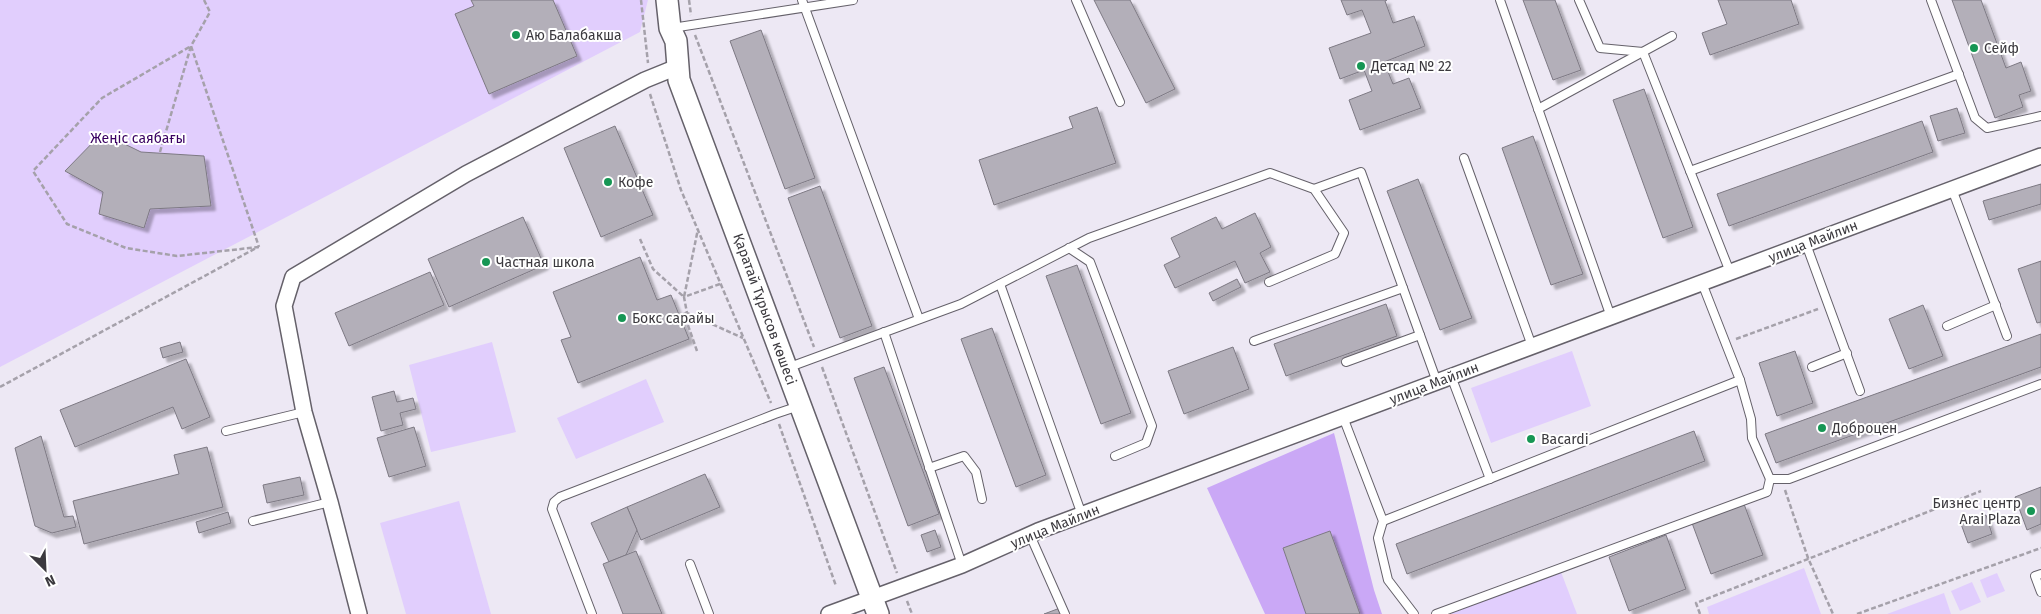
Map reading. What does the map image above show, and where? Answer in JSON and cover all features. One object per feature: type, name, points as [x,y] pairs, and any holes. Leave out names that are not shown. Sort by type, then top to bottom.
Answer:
[{"type":"main road","name":"Қаратай Тұрысов көшесі","points":[[667,0],[670,28],[676,41],[677,67],[680,80],[875,606]]},
{"type":"street","points":[[358,614],[330,502],[304,412],[284,306],[293,277],[466,174],[645,80],[677,67]]},
{"type":"street","name":"улица Майлин","points":[[829,614],[875,606],[902,588],[962,565],[1030,535],[2041,156]]},
{"type":"lane","points":[[670,28],[803,3],[853,0]]},
{"type":"lane","points":[[1076,0],[1120,102]]},
{"type":"lane","points":[[1500,0],[1611,317]]},
{"type":"lane","points":[[1579,0],[1600,48],[1643,52]]},
{"type":"lane","points":[[1931,0],[1975,118],[1987,128],[2041,116]]},
{"type":"lane","points":[[803,3],[919,320]]},
{"type":"lane","points":[[1538,109],[1672,36]]},
{"type":"lane","points":[[1643,52],[1730,272]]},
{"type":"lane","points":[[1690,171],[1958,74]]},
{"type":"lane","points":[[1464,158],[1532,346]]},
{"type":"lane","points":[[1314,190],[1361,172],[1420,335],[1444,379],[1490,479]]},
{"type":"lane","points":[[787,368],[961,304],[1089,238],[1270,173],[1314,190],[1344,233],[1334,254],[1270,282]]},
{"type":"lane","points":[[1952,189],[2007,336]]},
{"type":"lane","points":[[1806,244],[1860,392]]},
{"type":"lane","points":[[1069,248],[1090,262],[1152,426],[1146,443],[1115,456]]},
{"type":"lane","points":[[1436,614],[1767,492],[1770,478],[1752,438],[1752,418],[1740,380],[1702,283]]},
{"type":"lane","points":[[1000,284],[1082,515]]},
{"type":"lane","points":[[1254,341],[1403,288]]},
{"type":"lane","points":[[1947,326],[1996,305]]},
{"type":"lane","points":[[884,332],[962,565]]},
{"type":"lane","points":[[1346,362],[1420,335]]},
{"type":"lane","points":[[1812,367],[1847,353]]},
{"type":"lane","points":[[1383,521],[1740,380]]},
{"type":"lane","points":[[1770,478],[1788,479],[2041,384]]},
{"type":"lane","points":[[592,614],[552,509],[554,502],[560,496],[775,414],[801,406]]},
{"type":"lane","points":[[226,432],[304,412]]},
{"type":"lane","points":[[1343,417],[1383,521],[1378,538],[1388,580],[1414,614]]},
{"type":"lane","points":[[929,468],[964,456],[976,472],[982,499]]},
{"type":"lane","points":[[253,521],[330,502]]},
{"type":"lane","points":[[1030,535],[1065,614]]},
{"type":"lane","points":[[690,564],[709,614]]},
{"type":"lane","points":[[2041,574],[2035,576],[2041,592]]},
{"type":"path","points":[[160,152],[191,46],[210,12],[204,0]]},
{"type":"path","points":[[641,0],[649,70],[645,80],[681,190],[775,414],[836,586]]},
{"type":"path","points":[[695,34],[815,349]]},
{"type":"path","points":[[191,46],[259,247]]},
{"type":"path","points":[[191,46],[102,98],[33,171],[67,224],[126,248],[177,256],[259,247]]},
{"type":"path","points":[[697,351],[684,314],[687,313],[684,297],[698,228]]},
{"type":"path","points":[[640,239],[653,269],[684,297]]},
{"type":"path","points":[[0,387],[259,247]]},
{"type":"path","points":[[684,297],[720,284]]},
{"type":"path","points":[[1725,343],[1829,305]]},
{"type":"path","points":[[687,313],[743,338]]},
{"type":"path","points":[[822,367],[912,614]]},
{"type":"path","points":[[1781,479],[1808,558],[1833,614]]},
{"type":"path","points":[[1700,614],[1696,603],[1981,491]]},
{"type":"path","points":[[1858,614],[2041,548]]},
{"type":"green space","name":"Жеңіс саябағы","points":[[0,0],[648,0],[640,32],[0,367]]},
{"type":"green space","points":[[492,342],[516,432],[431,452],[409,365]]},
{"type":"green space","points":[[1572,351],[1591,406],[1491,443],[1471,388]]},
{"type":"green space","points":[[646,379],[664,422],[576,459],[557,418]]},
{"type":"green space","points":[[459,501],[491,614],[406,614],[380,523]]},
{"type":"green space","points":[[1804,568],[1821,614],[1709,614],[1707,607]]},
{"type":"green space","points":[[1561,572],[1577,614],[1452,614],[1452,613]]},
{"type":"green space","points":[[1997,573],[2005,591],[1987,598],[1980,580]]},
{"type":"green space","points":[[1972,582],[1981,602],[1960,611],[1951,591]]},
{"type":"green space","points":[[1944,593],[1951,614],[1887,614]]},
{"type":"shaded area","points":[[1334,433],[1374,590],[1382,614],[1265,614],[1207,488]]},
{"type":"building","name":"Аю Балабакша","points":[[471,0],[553,0],[577,56],[489,94],[455,14],[474,6]]},
{"type":"building","points":[[1094,0],[1130,0],[1175,89],[1146,103]]},
{"type":"building","name":"Детсад № 22","points":[[1341,0],[1387,0],[1385,1],[1393,23],[1414,16],[1425,46],[1384,62],[1393,84],[1409,78],[1421,108],[1360,130],[1349,100],[1372,91],[1364,70],[1340,79],[1329,48],[1371,33],[1362,10],[1347,15]]},
{"type":"building","points":[[1523,0],[1555,0],[1581,70],[1553,80]]},
{"type":"building","points":[[1718,0],[1791,0],[1799,24],[1710,55],[1702,33],[1727,24]]},
{"type":"building","points":[[1952,0],[1981,0],[2006,68],[2021,62],[2031,91],[2019,95],[2023,107],[1995,118]]},
{"type":"building","points":[[761,30],[815,178],[785,189],[730,41]]},
{"type":"building","points":[[1644,89],[1693,227],[1663,238],[1613,100]]},
{"type":"building","points":[[1097,107],[1116,163],[994,205],[979,160],[1073,128],[1069,117]]},
{"type":"building","points":[[1957,108],[1965,133],[1938,141],[1930,116]]},
{"type":"building","points":[[1922,121],[1933,152],[1729,226],[1717,194]]},
{"type":"building","name":"Кофе","points":[[615,126],[653,215],[601,237],[564,148]]},
{"type":"building","points":[[102,133],[141,152],[204,156],[211,206],[150,209],[144,228],[99,214],[103,192],[65,171]]},
{"type":"building","points":[[1533,136],[1583,274],[1551,285],[1502,148]]},
{"type":"building","points":[[1418,179],[1472,318],[1440,330],[1387,191]]},
{"type":"building","points":[[2041,184],[2041,204],[1989,220],[1983,201]]},
{"type":"building","points":[[820,186],[872,326],[840,338],[788,198]]},
{"type":"building","points":[[1255,213],[1271,247],[1260,253],[1270,272],[1245,283],[1235,261],[1175,288],[1164,265],[1180,257],[1171,238],[1216,217],[1222,229]]},
{"type":"building","name":"Частная школа","points":[[523,217],[544,265],[449,307],[428,259]]},
{"type":"building","name":"Бокс сарайы","points":[[640,257],[657,300],[671,295],[689,339],[578,383],[561,340],[571,337],[553,292]]},
{"type":"building","points":[[2041,261],[2041,322],[2037,323],[2018,269]]},
{"type":"building","points":[[1077,265],[1131,413],[1101,424],[1046,276]]},
{"type":"building","points":[[430,272],[444,305],[349,346],[335,313]]},
{"type":"building","points":[[1237,279],[1241,287],[1213,301],[1209,293]]},
{"type":"building","points":[[1386,304],[1397,336],[1286,376],[1274,344]]},
{"type":"building","points":[[1923,305],[1943,356],[1909,369],[1889,319]]},
{"type":"building","points":[[992,328],[1046,475],[1016,487],[961,339]]},
{"type":"building","points":[[2041,334],[2041,367],[1776,463],[1765,434]]},
{"type":"building","points":[[180,342],[183,352],[163,358],[160,348]]},
{"type":"building","points":[[1233,347],[1249,389],[1184,414],[1168,371]]},
{"type":"building","points":[[1795,351],[1813,403],[1777,416],[1759,363]]},
{"type":"building","points":[[186,359],[210,417],[182,429],[173,407],[75,447],[60,410]]},
{"type":"building","points":[[884,367],[939,514],[908,526],[854,378]]},
{"type":"building","points":[[394,391],[397,402],[413,398],[416,409],[400,413],[403,425],[381,431],[372,397]]},
{"type":"building","points":[[414,427],[426,466],[389,477],[377,438]]},
{"type":"building","points":[[1694,431],[1705,461],[1407,574],[1396,544]]},
{"type":"building","points":[[41,436],[64,517],[73,516],[76,527],[52,533],[35,526],[15,448]]},
{"type":"building","points":[[207,447],[223,507],[84,544],[73,501],[179,474],[174,455]]},
{"type":"building","points":[[705,474],[720,507],[641,540],[627,507]]},
{"type":"building","points":[[300,477],[304,495],[267,503],[263,485]]},
{"type":"building","name":"Бизнес центр Arai Plaza","points":[[2041,487],[2041,524],[2027,530],[2015,497]]},
{"type":"building","points":[[1744,504],[1763,555],[1711,574],[1692,523]]},
{"type":"building","points":[[627,507],[637,530],[626,555],[609,562],[591,523]]},
{"type":"building","points":[[228,512],[231,523],[199,533],[196,522]]},
{"type":"building","points":[[1986,515],[1992,534],[1968,543],[1961,524]]},
{"type":"building","points":[[935,530],[941,547],[927,552],[921,535]]},
{"type":"building","points":[[1330,531],[1360,614],[1306,614],[1283,548]]},
{"type":"building","points":[[1666,535],[1686,589],[1629,611],[1609,557]]},
{"type":"building","points":[[636,551],[662,614],[623,614],[603,564]]},
{"type":"building","points":[[1060,608],[1063,614],[1044,614]]},
{"type":"place","name":"Аю Балабакша","points":[[516,35]]},
{"type":"place","name":"Сейф","points":[[1974,48]]},
{"type":"place","name":"Детсад № 22","points":[[1361,66]]},
{"type":"place","name":"Кофе","points":[[608,182]]},
{"type":"place","name":"Частная школа","points":[[486,262]]},
{"type":"place","name":"Бокс сарайы","points":[[622,318]]},
{"type":"place","name":"Доброцен","points":[[1822,428]]},
{"type":"place","name":"Bacardi","points":[[1531,439]]},
{"type":"place","name":"Бизнес центр Arai Plaza","points":[[2031,511]]}]
